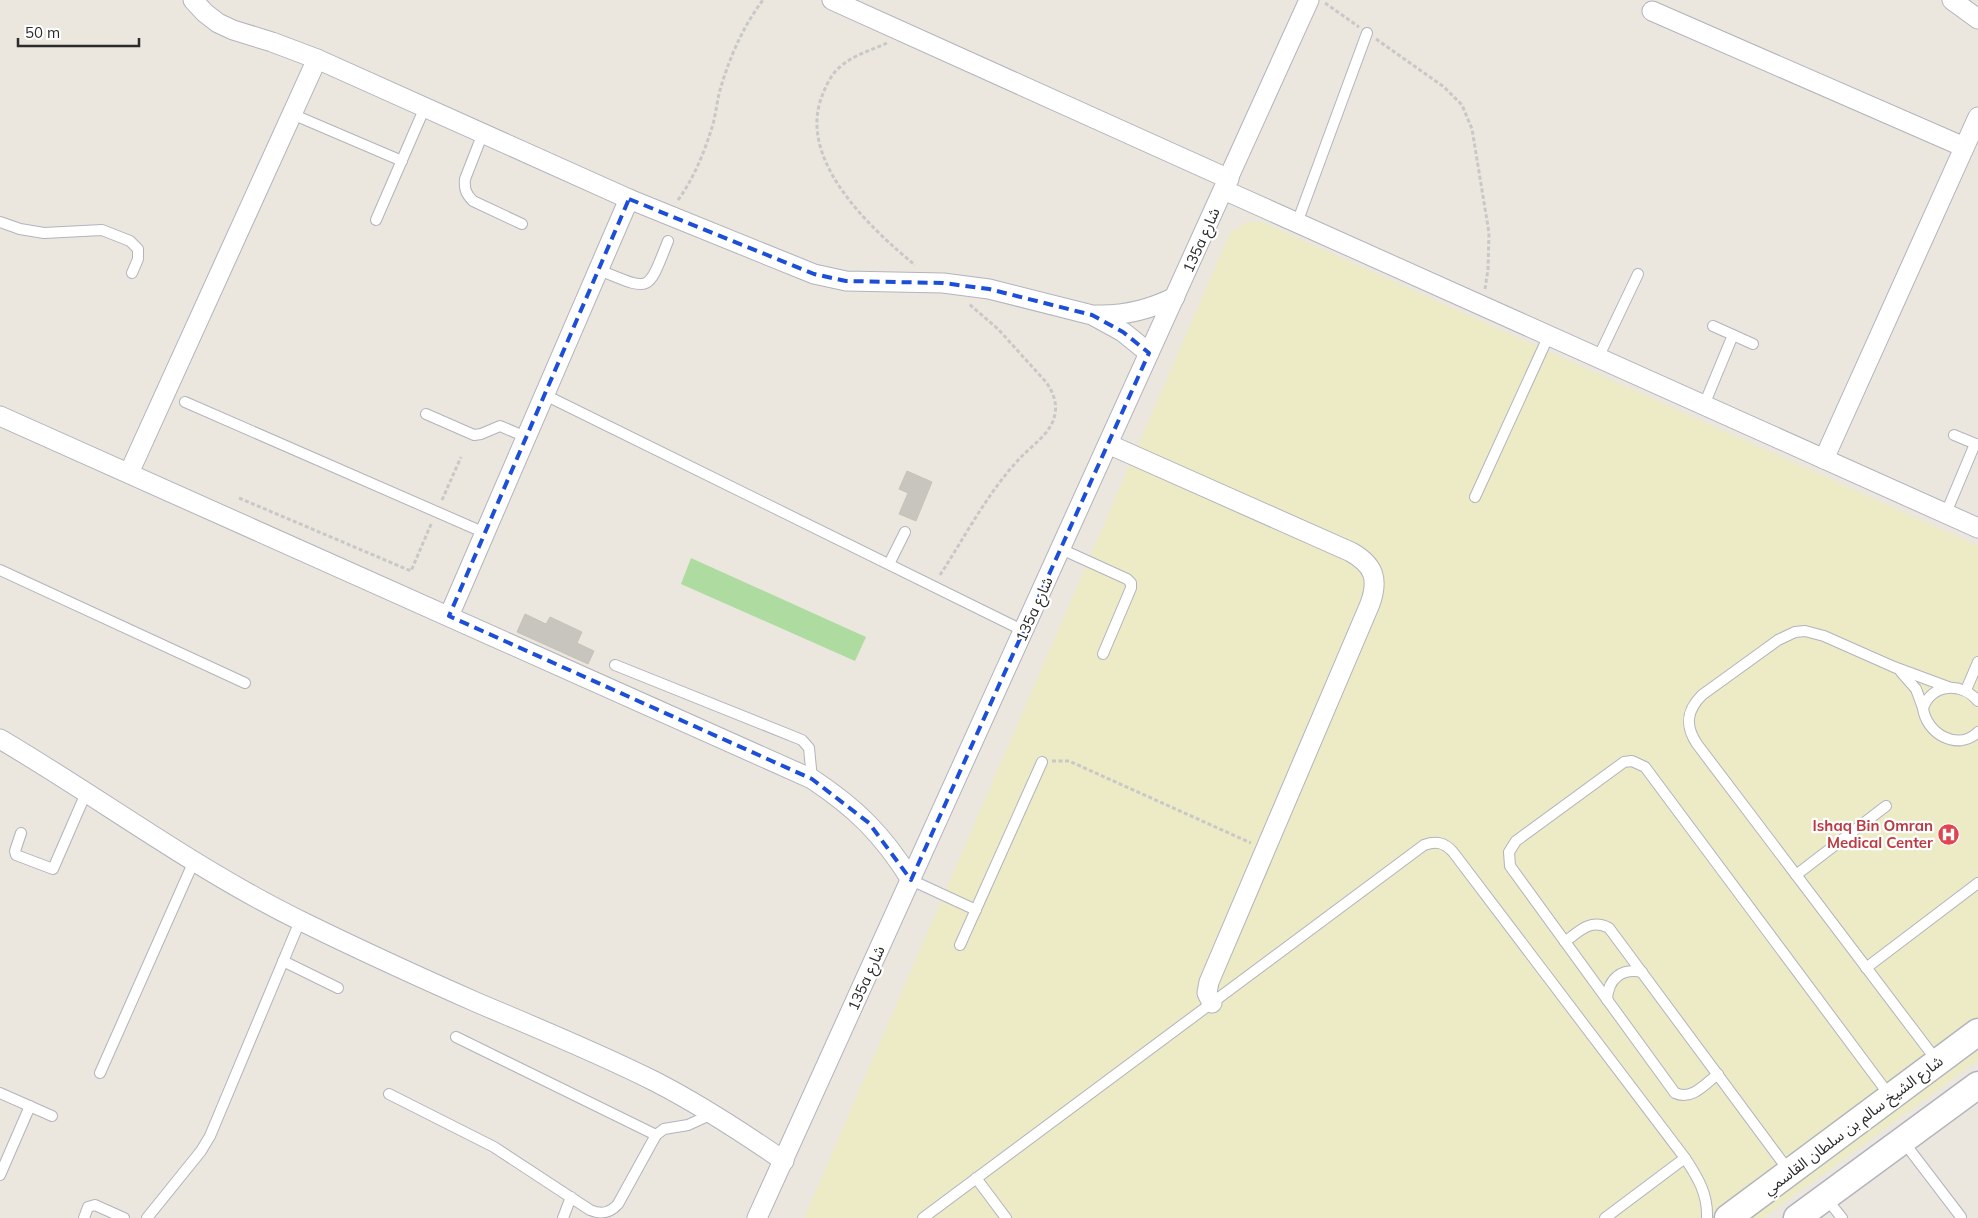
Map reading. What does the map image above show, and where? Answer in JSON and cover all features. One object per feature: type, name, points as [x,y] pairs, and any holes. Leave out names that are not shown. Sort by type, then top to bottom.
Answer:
[{"type":"street","points":[[194,0],[205,13],[218,23],[233,30],[317,58],[630,198],[814,274],[846,281],[943,283],[989,289],[1092,315],[1113,316],[1135,313],[1175,297]]},
{"type":"street","points":[[832,0],[1226,184],[1297,222],[1978,528]]},
{"type":"street","name":"135a شارع","points":[[757,1218],[1309,0]]},
{"type":"street","points":[[1952,0],[1978,19]]},
{"type":"street","points":[[1652,11],[1964,148]]},
{"type":"street","points":[[129,473],[317,58]]},
{"type":"street","points":[[1824,459],[1978,117]]},
{"type":"street","points":[[449,616],[630,198]]},
{"type":"street","points":[[1092,315],[1123,332],[1150,353]]},
{"type":"street","points":[[0,416],[812,779],[842,799],[869,823],[894,853],[911,880]]},
{"type":"street","points":[[1108,444],[1351,552],[1362,558],[1370,568],[1375,579],[1374,592],[1209,982],[1207,993],[1212,1003]]},
{"type":"street","points":[[0,739],[194,862],[300,921],[476,1002],[611,1060],[656,1082],[712,1114],[784,1160]]},
{"type":"street","name":"شارع الشيخ سالم بن سلطان القاسمي","points":[[1728,1218],[1978,1032]]},
{"type":"street","points":[[1797,1218],[1978,1084]]},
{"type":"lane","points":[[1297,222],[1368,33]]},
{"type":"lane","points":[[376,220],[425,107]]},
{"type":"lane","points":[[292,114],[402,161]]},
{"type":"lane","points":[[483,133],[465,179],[464,187],[467,195],[473,202],[522,224]]},
{"type":"lane","points":[[0,222],[20,229],[44,233],[97,229],[107,232],[130,241],[138,249],[138,259],[132,273]]},
{"type":"lane","points":[[599,270],[640,285],[647,283],[652,279],[668,241]]},
{"type":"lane","points":[[1598,358],[1638,274]]},
{"type":"lane","points":[[1713,326],[1753,344]]},
{"type":"lane","points":[[1704,405],[1733,335]]},
{"type":"lane","points":[[1475,497],[1549,336]]},
{"type":"lane","points":[[545,395],[1024,631]]},
{"type":"lane","points":[[185,402],[485,533]]},
{"type":"lane","points":[[426,414],[474,434],[481,434],[500,426],[526,437]]},
{"type":"lane","points":[[1946,513],[1976,445],[1954,435]]},
{"type":"lane","points":[[888,564],[906,532]]},
{"type":"lane","points":[[1061,549],[1127,579],[1131,583],[1131,588],[1103,654]]},
{"type":"lane","points":[[0,570],[246,683]]},
{"type":"lane","points":[[1937,1062],[1697,744],[1691,735],[1688,724],[1689,713],[1694,703],[1702,695],[1778,640],[1795,632],[1805,631],[1824,636],[1894,667],[1948,687],[1966,690],[1978,700]]},
{"type":"lane","points":[[1966,690],[1978,662]]},
{"type":"lane","points":[[615,665],[802,740],[809,748],[812,779]]},
{"type":"lane","points":[[1894,667],[1916,689],[1928,724],[1942,736],[1960,740],[1969,738],[1978,732]]},
{"type":"lane","points":[[1923,708],[1931,694],[1948,687]]},
{"type":"lane","points":[[960,945],[1042,762]]},
{"type":"lane","points":[[1718,1074],[1690,1095],[1675,1093],[1513,872],[1508,859],[1509,852],[1516,841],[1624,762],[1639,763],[1645,767],[1890,1097]]},
{"type":"lane","points":[[22,833],[15,849],[16,854],[53,869],[86,793]]},
{"type":"lane","points":[[1796,876],[1886,806]]},
{"type":"lane","points":[[922,1218],[1424,845],[1440,842],[1453,852],[1685,1158],[1705,1192],[1708,1206],[1707,1218]]},
{"type":"lane","points":[[100,1073],[194,862]]},
{"type":"lane","points":[[911,880],[976,910]]},
{"type":"lane","points":[[1866,968],[1978,883]]},
{"type":"lane","points":[[147,1218],[201,1151],[210,1136],[300,921]]},
{"type":"lane","points":[[1565,942],[1588,925],[1602,924],[1614,934],[1790,1172]]},
{"type":"lane","points":[[283,961],[338,988]]},
{"type":"lane","points":[[1607,1000],[1607,990],[1617,976],[1634,970],[1642,972]]},
{"type":"lane","points":[[456,1037],[656,1135]]},
{"type":"lane","points":[[0,1092],[52,1116]]},
{"type":"lane","points":[[389,1094],[488,1144],[571,1197],[596,1212],[602,1213],[614,1209],[656,1135],[664,1128],[688,1125],[712,1114]]},
{"type":"lane","points":[[0,1175],[30,1106]]},
{"type":"lane","points":[[1902,1140],[1961,1217]]},
{"type":"lane","points":[[1605,1218],[1685,1158]]},
{"type":"lane","points":[[976,1178],[1006,1218]]},
{"type":"lane","points":[[563,1218],[571,1197]]},
{"type":"lane","points":[[1826,1197],[1842,1218]]},
{"type":"lane","points":[[84,1218],[88,1208],[95,1205],[124,1218]]},
{"type":"path","points":[[668,214],[683,194],[706,147],[720,90],[730,60],[744,30],[763,0]]},
{"type":"path","points":[[1320,0],[1449,91],[1462,106],[1468,117],[1489,233],[1488,269],[1480,305]]},
{"type":"path","points":[[239,498],[411,571],[461,458]]},
{"type":"path","points":[[1042,762],[1069,761],[1265,850]]},
{"type":"highlighted area","points":[[629,199],[814,274],[846,281],[943,283],[989,289],[1092,315],[1123,332],[1149,353],[911,880],[869,823],[812,779],[449,616]]},
{"type":"green space","points":[[691,558],[866,637],[855,661],[681,584]]},
{"type":"sand","points":[[1248,222],[1262,222],[1978,546],[1978,1060],[1763,1218],[804,1218],[1230,233]]},
{"type":"building","points":[[907,471],[932,482],[916,521],[899,514],[908,493],[899,489]]},
{"type":"building","points":[[525,614],[546,624],[550,617],[582,632],[577,643],[594,651],[588,664],[517,632]]},
{"type":"place","name":"Ishaq Bin Omran Medical Center","points":[[1949,834]]}]
